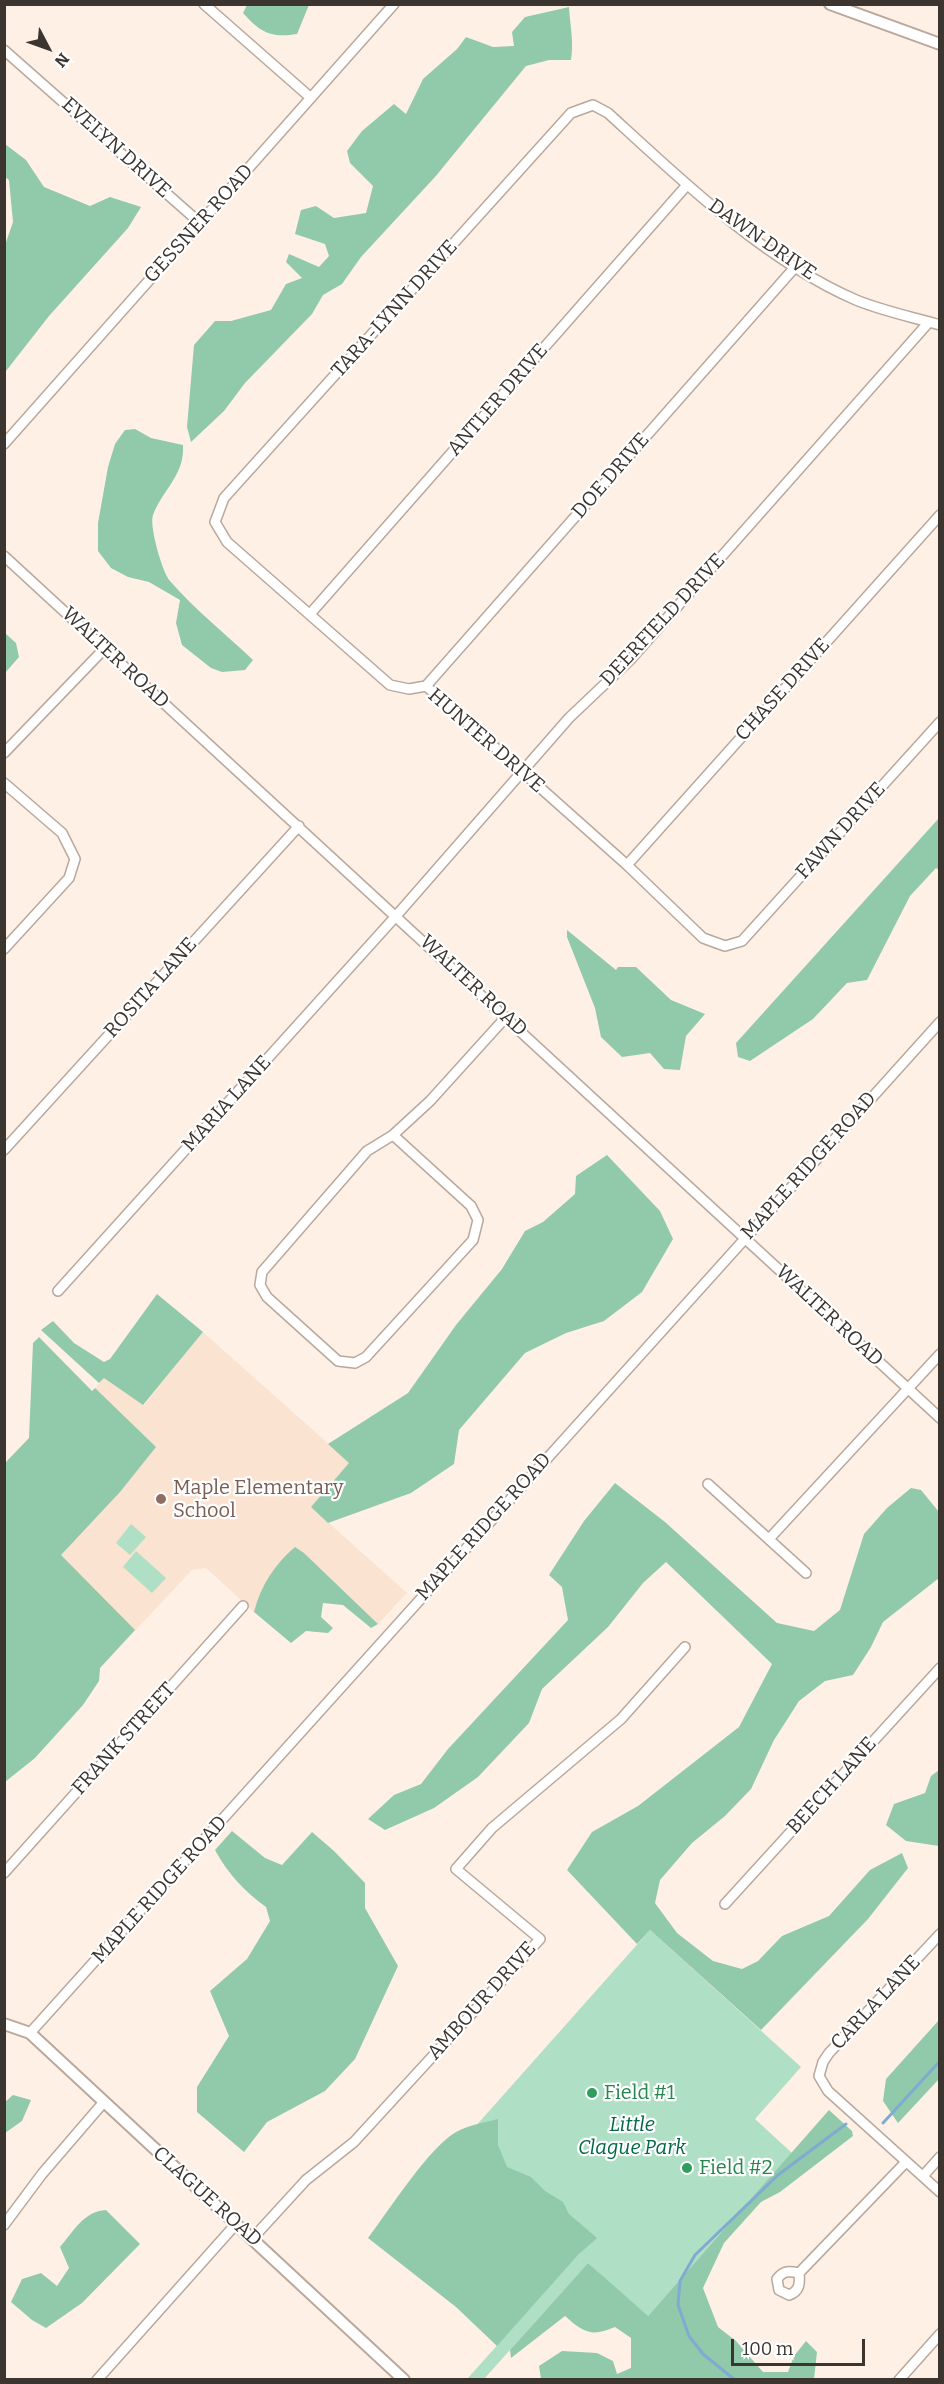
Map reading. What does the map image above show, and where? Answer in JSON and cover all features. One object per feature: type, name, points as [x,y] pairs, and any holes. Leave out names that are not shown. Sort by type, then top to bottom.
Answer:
[{"type":"main road","points":[[830,4],[939,44]]},
{"type":"main road","name":"CLAGUE ROAD","points":[[4,2024],[30,2033],[252,2239],[396,2377]]},
{"type":"street","points":[[204,4],[311,98]]},
{"type":"street","name":"GESSNER ROAD","points":[[4,444],[394,4]]},
{"type":"street","name":"EVELYN DRIVE","points":[[4,50],[200,223]]},
{"type":"street","name":"TARA-LYNN DRIVE","points":[[227,542],[215,522],[224,498],[571,113],[593,105],[608,113]]},
{"type":"street","name":"DAWN DRIVE","points":[[608,113],[687,185],[739,228],[796,266],[857,300],[939,325]]},
{"type":"street","name":"ANTLER DRIVE","points":[[310,614],[687,185]]},
{"type":"street","name":"DOE DRIVE","points":[[426,686],[796,266]]},
{"type":"street","name":"DEERFIELD DRIVE","points":[[396,916],[569,718],[630,660],[928,322]]},
{"type":"street","name":"CHASE DRIVE","points":[[627,865],[939,515]]},
{"type":"street","name":"HUNTER DRIVE","points":[[227,542],[390,685],[409,689],[426,686],[627,865],[703,938],[725,946],[742,941]]},
{"type":"street","name":"WALTER ROAD","points":[[4,556],[939,1418]]},
{"type":"street","points":[[4,753],[105,648]]},
{"type":"street","name":"FAWN DRIVE","points":[[742,941],[939,722]]},
{"type":"street","points":[[4,783],[62,833],[75,859],[69,878],[4,949]]},
{"type":"street","name":"ROSITA LANE","points":[[4,1150],[298,826]]},
{"type":"street","name":"MARIA LANE","points":[[58,1292],[396,916]]},
{"type":"street","points":[[393,1135],[471,1206],[478,1220],[473,1240],[366,1357],[355,1363],[338,1361],[267,1297],[260,1285],[262,1272],[367,1151],[393,1135],[430,1101],[506,1017]]},
{"type":"street","name":"MAPLE RIDGE ROAD","points":[[30,2033],[939,1022]]},
{"type":"street","points":[[769,1539],[939,1354]]},
{"type":"street","points":[[708,1484],[806,1573]]},
{"type":"street","name":"FRANK STREET","points":[[4,1873],[243,1606]]},
{"type":"street","name":"AMBOUR DRIVE","points":[[252,2239],[306,2180],[354,2142],[540,1939],[456,1869],[492,1828],[621,1719],[685,1647]]},
{"type":"street","name":"BEECH LANE","points":[[725,1904],[939,1668]]},
{"type":"street","name":"CARLA LANE","points":[[906,2162],[828,2091],[819,2076],[823,2062],[830,2053],[939,1934]]},
{"type":"street","points":[[4,2225],[42,2174],[103,2103]]},
{"type":"street","points":[[922,2176],[939,2157]]},
{"type":"street","points":[[799,2273],[906,2162],[939,2192]]},
{"type":"street","points":[[97,2379],[236,2224]]},
{"type":"street","points":[[899,2379],[939,2334]]},
{"type":"shaded area","name":"Maple Elementary School","points":[[203,1332],[350,1463],[311,1507],[407,1593],[378,1624],[304,1553],[254,1612],[206,1568],[192,1570],[100,1668],[5,1491],[104,1378],[144,1405]]},
{"type":"green space","points":[[247,4],[309,5],[297,34],[280,35],[267,32],[255,25],[243,13]]},
{"type":"green space","points":[[569,7],[571,60],[549,60],[526,66],[435,177],[361,257],[342,284],[323,295],[312,314],[245,383],[224,411],[191,442],[187,427],[194,345],[215,321],[231,321],[271,310],[286,284],[302,278],[286,262],[289,254],[319,267],[329,256],[325,244],[295,234],[301,210],[316,206],[334,218],[366,213],[373,186],[350,163],[347,151],[362,131],[394,104],[406,114],[423,79],[457,49],[466,37],[493,47],[514,46],[512,32],[525,17]]},
{"type":"green space","points":[[5,144],[26,160],[44,187],[90,206],[110,197],[141,207],[128,228],[49,316],[6,371],[4,248],[13,222],[9,180],[5,177]]},
{"type":"green space","points":[[135,429],[151,438],[183,445],[181,465],[153,515],[157,548],[170,581],[253,660],[245,670],[222,672],[211,668],[182,645],[176,623],[180,600],[149,582],[128,577],[111,568],[98,551],[98,523],[108,467],[115,444],[125,430]]},
{"type":"green space","points":[[5,633],[16,643],[19,657],[5,673]]},
{"type":"green space","points":[[939,818],[939,870],[936,868],[910,896],[867,980],[847,983],[813,1019],[750,1061],[738,1057],[736,1043]]},
{"type":"green space","points":[[567,930],[616,970],[618,967],[636,967],[671,1000],[705,1014],[686,1036],[680,1070],[664,1069],[650,1053],[622,1057],[601,1037],[595,1008],[567,937]]},
{"type":"green space","points":[[607,1155],[660,1211],[673,1239],[642,1292],[604,1321],[566,1333],[525,1353],[459,1430],[454,1464],[411,1493],[328,1523],[311,1507],[349,1463],[328,1444],[408,1393],[456,1325],[502,1269],[525,1231],[543,1222],[575,1194],[576,1176]]},
{"type":"green space","points":[[157,1294],[203,1332],[143,1405],[104,1378],[99,1383],[41,1330],[53,1321],[74,1343],[104,1362],[110,1359]]},
{"type":"green space","points":[[39,1337],[92,1391],[95,1388],[156,1447],[120,1492],[61,1555],[135,1630],[100,1668],[99,1681],[83,1705],[35,1758],[5,1782],[5,1463],[29,1438],[33,1343]]},
{"type":"green space","points":[[615,1483],[665,1522],[777,1623],[814,1631],[840,1610],[864,1534],[887,1508],[911,1488],[921,1490],[939,1512],[939,1578],[883,1622],[871,1647],[853,1675],[825,1681],[799,1701],[774,1740],[751,1789],[725,1816],[692,1843],[660,1880],[655,1903],[677,1933],[713,1961],[742,1969],[758,1961],[782,1936],[829,1916],[870,1870],[902,1853],[908,1868],[868,1919],[761,2030],[650,1930],[637,1944],[567,1870],[592,1832],[638,1806],[739,1727],[772,1664],[666,1562],[643,1583],[608,1627],[542,1689],[529,1723],[478,1777],[434,1808],[385,1830],[368,1819],[394,1795],[421,1784],[448,1749],[568,1620],[562,1587],[549,1575],[584,1521]]},
{"type":"green space","points":[[131,1524],[146,1537],[130,1555],[116,1543]]},
{"type":"green space","points":[[295,1547],[378,1624],[371,1628],[343,1605],[323,1603],[321,1617],[333,1628],[328,1633],[306,1631],[291,1643],[254,1612],[270,1576]]},
{"type":"green space","points":[[136,1551],[166,1578],[152,1593],[123,1567]]},
{"type":"green space","points":[[939,1770],[939,1846],[906,1841],[886,1825],[894,1804],[925,1793],[931,1776]]},
{"type":"green space","points":[[232,1831],[265,1858],[282,1865],[312,1832],[365,1883],[365,1908],[398,1966],[355,2059],[325,2091],[267,2122],[244,2152],[197,2112],[197,2087],[229,2036],[210,1991],[247,1959],[270,1921],[266,1907],[237,1882],[215,1850]]},
{"type":"green space","name":"Little Clague Park","points":[[650,1930],[801,2067],[755,2119],[792,2153],[647,2317],[588,2263],[484,2379],[467,2379],[579,2254],[458,2146]]},
{"type":"green space","points":[[939,2020],[939,2079],[898,2123],[883,2101],[886,2079]]},
{"type":"green space","points":[[13,2095],[31,2100],[22,2121],[5,2133],[5,2102]]},
{"type":"green space","points":[[829,2110],[852,2131],[853,2136],[780,2192],[761,2202],[724,2243],[703,2288],[718,2327],[736,2341],[763,2372],[788,2372],[794,2356],[806,2341],[817,2352],[814,2379],[541,2379],[539,2366],[562,2351],[597,2353],[613,2361],[617,2374],[631,2368],[631,2338],[615,2327],[600,2332],[588,2332],[565,2316],[511,2358],[510,2350],[588,2263],[648,2316]]},
{"type":"green space","points":[[498,2119],[498,2145],[507,2167],[531,2177],[545,2191],[563,2202],[569,2214],[597,2238],[579,2254],[497,2346],[456,2307],[368,2238],[418,2170],[440,2145],[461,2130]]},
{"type":"green space","points":[[106,2210],[140,2244],[82,2303],[46,2328],[32,2320],[11,2302],[22,2279],[41,2273],[57,2286],[69,2268],[60,2247],[85,2218],[98,2211]]},
{"type":"waterway","points":[[883,2123],[940,2061]]},
{"type":"waterway","points":[[735,2380],[703,2354],[689,2336],[678,2305],[680,2281],[695,2255],[778,2175],[846,2124]]},
{"type":"place","name":"Maple Elementary School","points":[[161,1499]]},
{"type":"place","name":"Field #1","points":[[592,2093]]},
{"type":"place","name":"Field #2","points":[[687,2168]]}]
